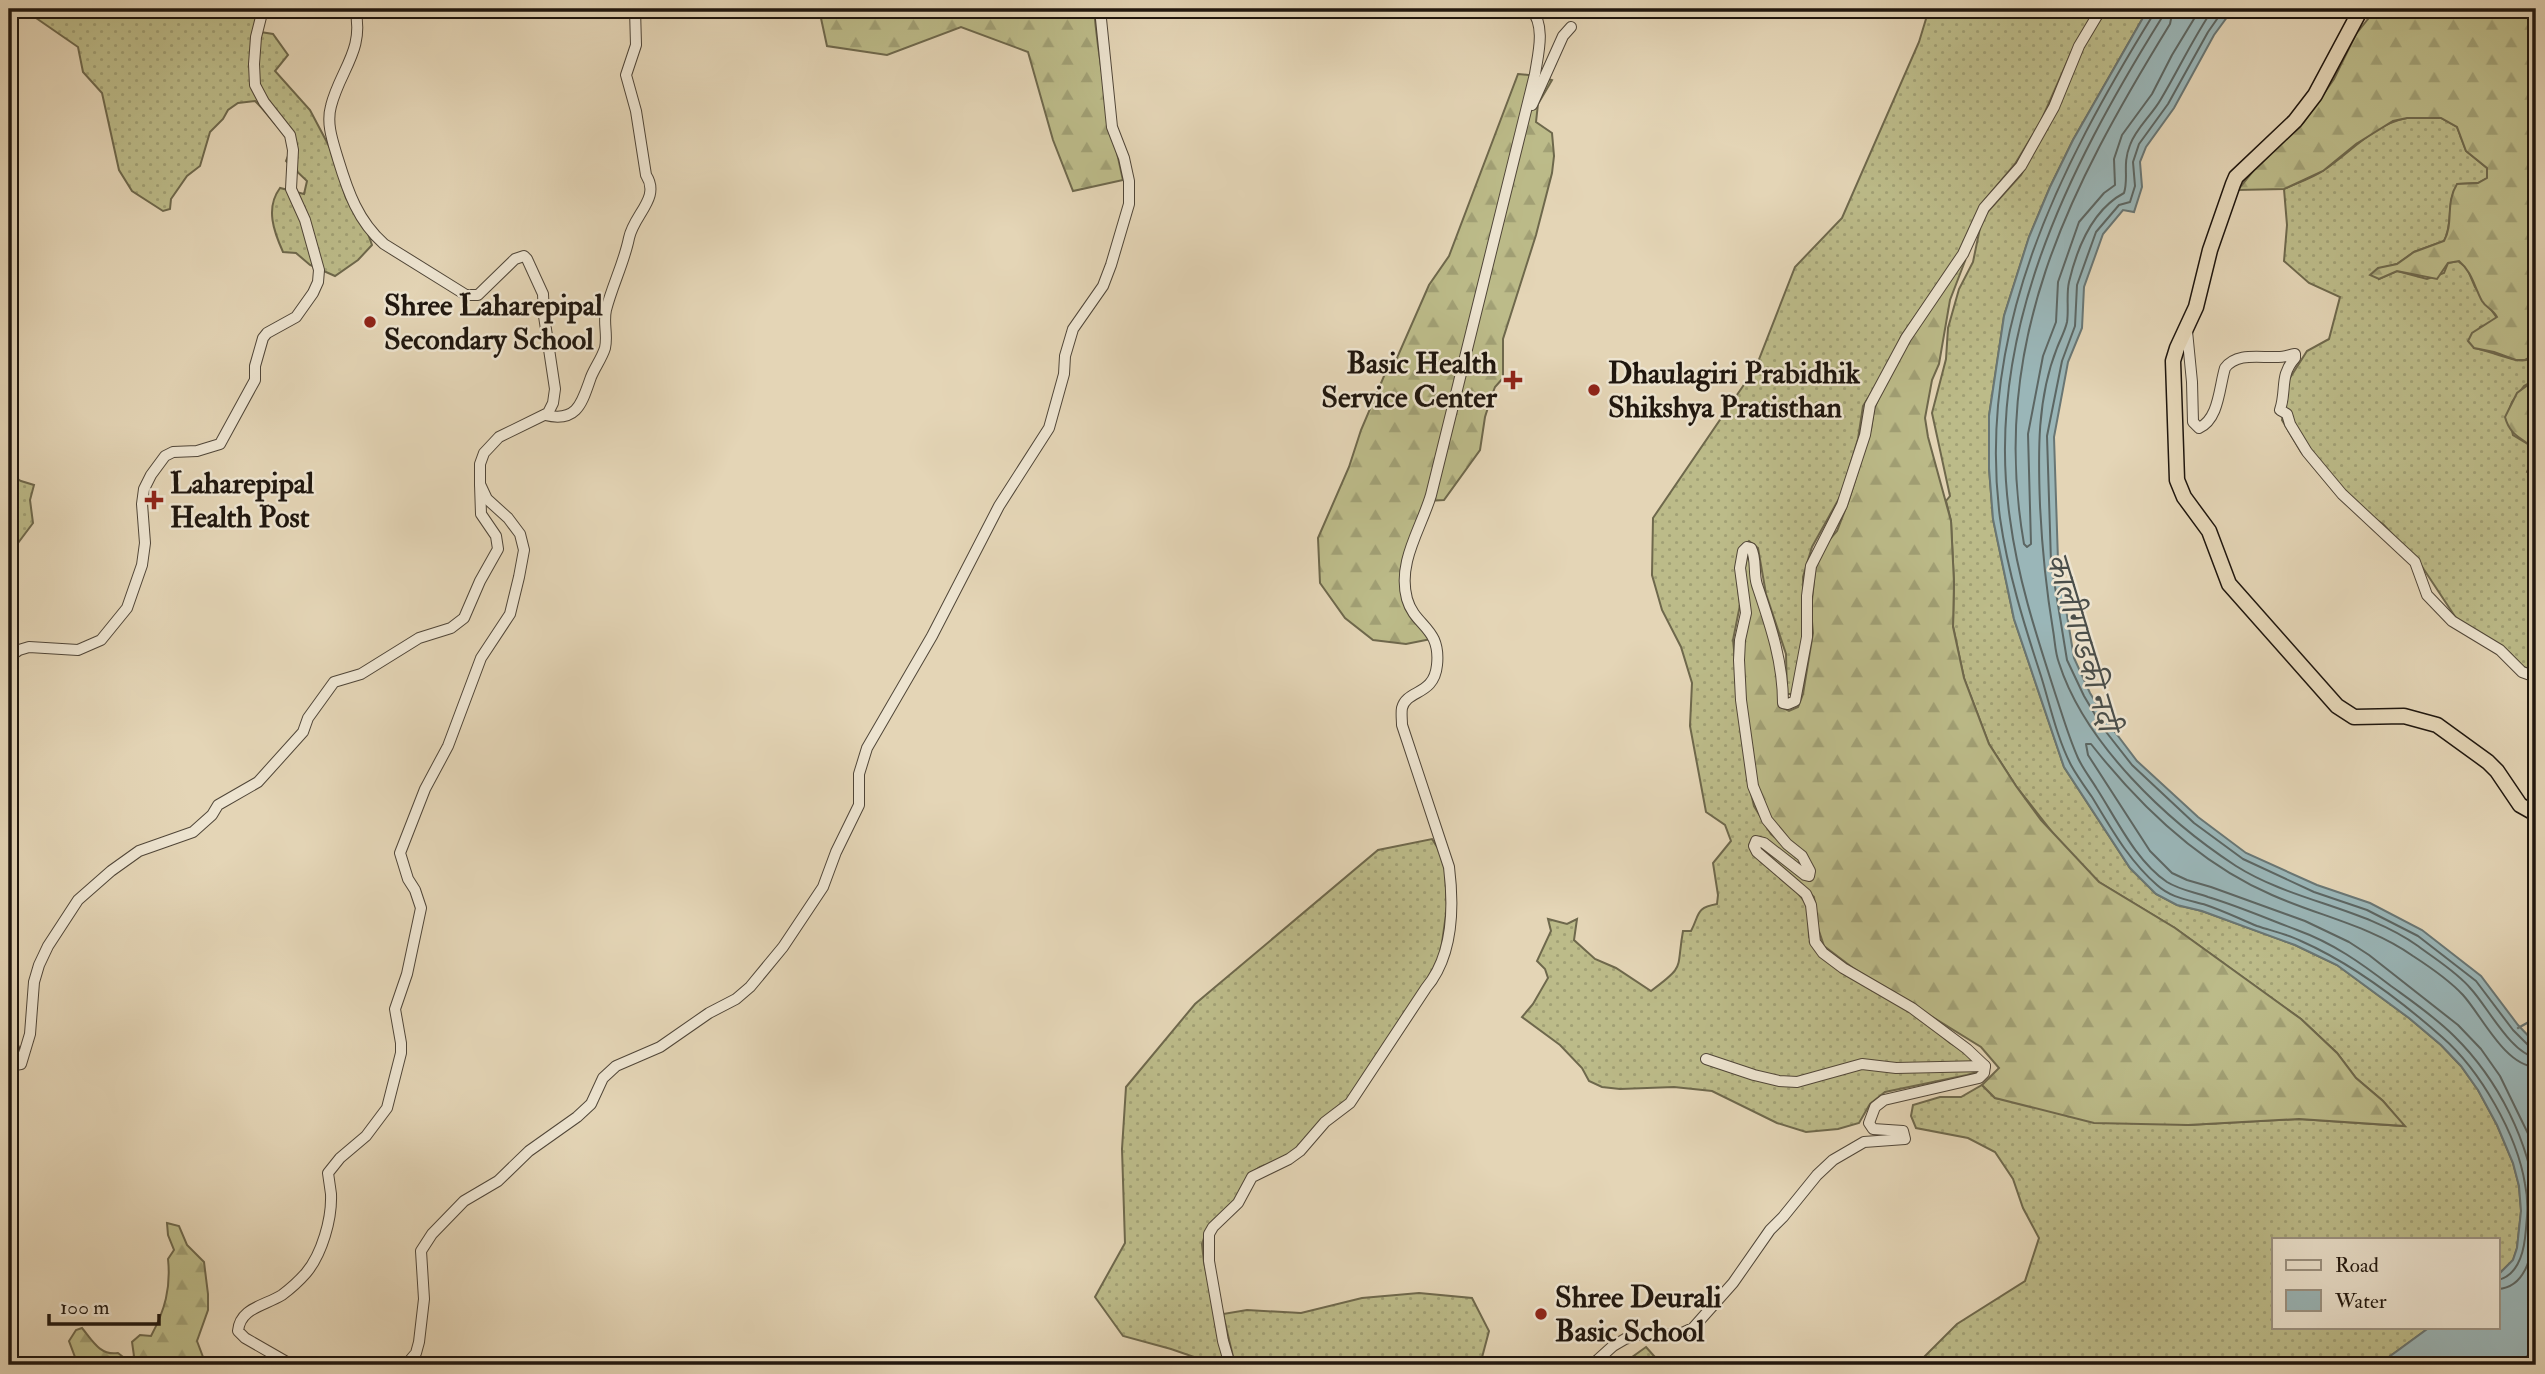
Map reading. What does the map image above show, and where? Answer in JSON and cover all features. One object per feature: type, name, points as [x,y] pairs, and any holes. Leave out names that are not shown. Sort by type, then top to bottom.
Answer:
[{"type":"highway","points":[[2361,9],[2315,94],[2295,121],[2236,177],[2210,250],[2196,307],[2173,360],[2177,480],[2184,497],[2209,531],[2229,584],[2275,633],[2322,692],[2343,711],[2361,719],[2404,716],[2437,725],[2488,762],[2520,805],[2536,814]]},
{"type":"street","points":[[9,657],[19,650],[29,648],[87,648],[101,639],[122,617],[145,556],[142,504],[144,489],[151,475],[165,456],[173,452],[220,444],[254,380],[256,359],[263,338],[296,317],[318,282],[319,270],[312,243],[291,189],[293,150],[290,135],[264,102],[255,85],[256,37],[263,9]]},
{"type":"street","points":[[9,1042],[14,1048],[12,1068],[21,1064],[30,1034],[34,982],[39,965],[78,900],[139,851],[193,832],[212,815],[218,805],[258,782],[303,732],[308,718],[334,682],[361,674],[419,638],[452,628],[464,618],[498,549],[496,536],[481,514],[480,464],[484,453],[499,437],[545,415],[553,404],[555,389],[543,293],[527,259],[524,256],[515,259],[478,295],[466,295],[384,244],[372,234],[352,201],[333,145],[329,118],[331,106],[355,51],[358,34],[355,9]]},
{"type":"street","points":[[545,415],[556,418],[568,416],[576,411],[587,391],[605,348],[606,309],[630,231],[653,192],[646,175],[636,111],[626,75],[636,45],[635,9]]},
{"type":"street","points":[[406,1365],[416,1353],[419,1342],[424,1299],[421,1251],[424,1243],[464,1201],[498,1181],[529,1151],[577,1118],[591,1104],[603,1078],[616,1066],[660,1047],[709,1013],[736,999],[750,987],[783,947],[823,887],[836,852],[859,805],[859,774],[867,748],[932,636],[999,506],[1049,428],[1073,329],[1103,286],[1111,265],[1129,204],[1129,181],[1124,158],[1112,127],[1100,9]]},
{"type":"street","points":[[1230,1365],[1223,1341],[1209,1261],[1209,1234],[1244,1196],[1252,1177],[1300,1151],[1325,1122],[1350,1103],[1436,976],[1446,953],[1451,884],[1449,867],[1402,724],[1402,709],[1410,696],[1426,688],[1436,674],[1437,647],[1433,635],[1407,600],[1405,573],[1413,539],[1430,495],[1535,74],[1539,24],[1531,9]]},
{"type":"street","points":[[1985,1066],[1967,1049],[1912,1008],[1843,968],[1823,953],[1815,942],[1811,905],[1806,894],[1757,852],[1754,846],[1756,841],[1764,843],[1809,876],[1810,871],[1802,856],[1767,820],[1753,786],[1741,700],[1740,640],[1746,613],[1740,568],[1743,551],[1746,547],[1751,548],[1754,555],[1754,573],[1779,657],[1783,703],[1796,701],[1807,637],[1807,596],[1811,566],[1842,505],[1865,435],[1870,405],[1906,338],[1963,254],[1984,208],[2021,166],[2054,107],[2079,46],[2101,9]]},
{"type":"street","points":[[1522,124],[1570,27]]},
{"type":"street","points":[[2186,330],[2193,422],[2199,428],[2207,425],[2214,413],[2225,368],[2229,363],[2244,357],[2283,357],[2295,354],[2284,378],[2280,410],[2287,414],[2307,452],[2342,494],[2415,562],[2427,595],[2452,621],[2500,650],[2522,672],[2536,677]]},
{"type":"street","points":[[292,1365],[245,1338],[238,1331],[239,1322],[254,1308],[282,1294],[308,1271],[327,1224],[331,1193],[328,1172],[366,1136],[387,1108],[401,1053],[396,1009],[407,974],[421,908],[400,853],[425,789],[448,746],[481,658],[510,614],[524,550],[517,528],[487,499],[480,484]]},
{"type":"street","points":[[1706,1059],[1754,1075],[1797,1082],[1861,1064],[1896,1068],[1985,1066]]},
{"type":"street","points":[[1592,1365],[1625,1339],[1636,1335],[1680,1334],[1693,1328],[1734,1283],[1770,1230],[1833,1160],[1864,1142],[1905,1139],[1903,1131],[1873,1129],[1869,1123],[1875,1107],[1884,1100],[1979,1078],[1984,1073],[1985,1066]]},
{"type":"green space","points":[[23,9],[262,9],[254,31],[273,34],[288,55],[275,71],[310,110],[330,148],[346,198],[367,231],[372,245],[358,260],[335,276],[310,265],[296,253],[283,252],[272,220],[275,196],[280,188],[304,194],[307,181],[286,161],[290,151],[288,136],[255,101],[238,103],[228,110],[210,132],[200,166],[187,176],[171,199],[170,209],[163,211],[132,191],[119,170],[102,93],[83,72],[78,47]]},
{"type":"green space","points":[[819,9],[1094,9],[1106,95],[1123,180],[1073,191],[1053,140],[1028,52],[961,27],[887,55],[827,46]]},
{"type":"green space","points":[[1929,9],[2097,9],[2071,53],[2041,121],[2015,164],[1983,202],[1960,252],[1902,335],[1885,371],[1863,406],[1858,439],[1841,495],[1812,547],[1803,577],[1804,635],[1793,694],[1787,694],[1786,654],[1766,594],[1758,548],[1749,541],[1739,549],[1736,572],[1740,605],[1733,640],[1747,776],[1754,806],[1771,834],[1801,860],[1802,869],[1768,842],[1754,837],[1749,845],[1760,861],[1796,891],[1808,906],[1809,937],[1818,952],[1911,1010],[1950,1043],[1972,1055],[1979,1064],[1977,1072],[1967,1075],[1885,1092],[1870,1104],[1859,1123],[1838,1129],[1806,1132],[1777,1123],[1712,1091],[1674,1087],[1602,1087],[1589,1081],[1582,1068],[1560,1045],[1522,1017],[1548,978],[1545,969],[1537,961],[1551,931],[1548,919],[1567,924],[1577,919],[1574,940],[1595,959],[1616,968],[1651,991],[1678,966],[1683,931],[1691,931],[1701,910],[1717,904],[1713,863],[1731,841],[1725,825],[1706,812],[1690,726],[1692,683],[1681,647],[1662,610],[1652,575],[1653,518],[1756,367],[1795,267],[1842,218],[1919,42]]},
{"type":"green space","points":[[2108,9],[2148,9],[2073,140],[2050,187],[2029,237],[2004,316],[1989,416],[1989,468],[1993,519],[2014,619],[2064,767],[2130,868],[2156,894],[2177,905],[2202,911],[2295,945],[2337,965],[2441,1045],[2461,1066],[2478,1090],[2497,1125],[2513,1163],[2519,1186],[2521,1211],[2513,1260],[2500,1273],[2500,1238],[2272,1238],[2272,1328],[2429,1328],[2378,1365],[1916,1365],[1957,1324],[2025,1281],[2039,1238],[2023,1208],[2013,1179],[1995,1152],[1968,1138],[1916,1128],[1911,1116],[1913,1105],[1940,1097],[1961,1097],[1982,1085],[1995,1098],[2188,1125],[2299,1119],[2404,1126],[2383,1101],[2356,1078],[2337,1053],[2301,1019],[2175,928],[2099,882],[2063,846],[2016,786],[1989,744],[1964,678],[1953,626],[1951,521],[1946,501],[1950,496],[1932,413],[1946,359],[1948,328],[1959,289],[1973,262],[1982,218],[2021,175],[2082,45]]},
{"type":"green space","points":[[2376,9],[2536,9],[2536,354],[2525,360],[2474,348],[2468,341],[2472,333],[2497,317],[2482,301],[2470,275],[2459,261],[2448,263],[2437,279],[2397,271],[2379,279],[2370,275],[2378,268],[2397,264],[2414,252],[2444,241],[2449,227],[2451,198],[2457,184],[2478,183],[2487,178],[2487,168],[2466,151],[2457,127],[2441,118],[2407,118],[2393,121],[2356,144],[2323,171],[2284,189],[2238,190],[2266,155],[2303,123],[2334,79],[2356,34]]},
{"type":"green space","points":[[1518,74],[1552,80],[1538,104],[1536,122],[1552,133],[1554,156],[1536,235],[1503,339],[1503,378],[1492,395],[1485,417],[1480,450],[1444,500],[1427,501],[1401,579],[1431,639],[1406,644],[1373,640],[1345,618],[1320,583],[1318,538],[1387,369],[1397,358],[1429,285],[1449,256]]},
{"type":"green space","points":[[2407,118],[2441,118],[2457,127],[2466,151],[2487,168],[2487,178],[2478,183],[2458,184],[2452,198],[2449,227],[2444,241],[2414,252],[2397,264],[2378,269],[2379,279],[2397,271],[2427,279],[2444,273],[2448,263],[2458,261],[2467,268],[2475,287],[2497,318],[2480,327],[2474,348],[2521,360],[2527,360],[2536,354],[2536,379],[2524,386],[2512,402],[2508,413],[2513,435],[2536,452],[2527,472],[2536,478],[2536,669],[2519,667],[2511,654],[2458,621],[2421,565],[2383,524],[2336,494],[2301,452],[2282,420],[2288,381],[2307,351],[2329,339],[2340,297],[2309,283],[2284,261],[2287,225],[2284,189],[2320,173],[2384,126]]},
{"type":"green space","points":[[1965,261],[1950,300],[1939,364],[1932,380],[1925,418],[1951,521],[1953,627],[1964,678],[1989,744],[2041,820],[2099,882],[2175,928],[2301,1019],[2337,1053],[2356,1078],[2383,1101],[2405,1126],[2299,1119],[2188,1125],[2094,1123],[1995,1098],[1982,1085],[1999,1068],[1981,1047],[1853,968],[1824,946],[1818,928],[1814,897],[1757,847],[1760,845],[1809,879],[1814,875],[1813,867],[1780,835],[1764,805],[1753,772],[1753,751],[1746,720],[1743,648],[1743,577],[1748,552],[1751,553],[1774,651],[1781,707],[1789,711],[1798,707],[1803,694],[1813,633],[1811,610],[1816,561],[1823,547],[1837,531],[1849,500],[1871,429],[1874,409],[1913,333],[1960,262]]},
{"type":"green space","points":[[2536,379],[2536,452],[2511,430],[2505,417],[2517,393]]},
{"type":"green space","points":[[9,474],[34,485],[30,500],[33,523],[9,555]]},
{"type":"green space","points":[[1432,839],[1441,853],[1445,870],[1447,907],[1439,965],[1347,1101],[1296,1151],[1250,1174],[1239,1196],[1206,1232],[1202,1244],[1204,1262],[1226,1365],[1217,1365],[1123,1336],[1095,1297],[1125,1243],[1122,1149],[1126,1087],[1195,1004],[1378,850]]},
{"type":"green space","points":[[167,1223],[179,1226],[187,1245],[204,1262],[208,1310],[197,1341],[203,1357],[201,1365],[78,1365],[69,1341],[76,1330],[82,1328],[101,1350],[118,1353],[127,1360],[134,1356],[132,1342],[140,1335],[151,1336],[166,1299],[168,1259],[174,1250]]},
{"type":"green space","points":[[1419,1293],[1472,1298],[1489,1331],[1480,1365],[1235,1365],[1223,1314],[1247,1310],[1301,1313],[1362,1298]]},
{"type":"green space","points":[[2536,1342],[2536,1365],[2515,1365],[2530,1354]]},
{"type":"green space","points":[[1646,1347],[1662,1365],[1621,1365]]},
{"type":"water","points":[[2148,9],[2233,9],[2214,35],[2174,108],[2146,147],[2140,162],[2142,187],[2134,212],[2123,210],[2103,234],[2084,287],[2082,328],[2068,362],[2054,437],[2058,561],[2074,658],[2090,693],[2137,761],[2198,817],[2246,853],[2317,885],[2370,903],[2422,930],[2481,976],[2536,1044],[2536,1342],[2530,1354],[2515,1365],[2378,1365],[2429,1328],[2500,1328],[2500,1273],[2513,1260],[2517,1248],[2521,1211],[2519,1186],[2513,1163],[2497,1125],[2461,1066],[2409,1018],[2337,965],[2295,945],[2202,911],[2177,905],[2156,894],[2130,868],[2064,767],[2014,619],[1993,519],[1989,416],[2004,316],[2029,237],[2073,140]]},
{"type":"waterway","points":[[2518,1028],[2536,1018]]},
{"type":"place","name":"Shree Laharepipal Secondary School","points":[[370,322]]},
{"type":"place","name":"Basic Health Service Center","points":[[1513,380]]},
{"type":"place","name":"Dhaulagiri Prabidhik Shikshya Pratisthan","points":[[1594,390]]},
{"type":"place","name":"Laharepipal Health Post","points":[[154,500]]},
{"type":"place","name":"Shree Deurali Basic School","points":[[1541,1314]]},
{"type":"water label","name":"कालीगण्डकी नदी","points":[[2082,642]]}]
